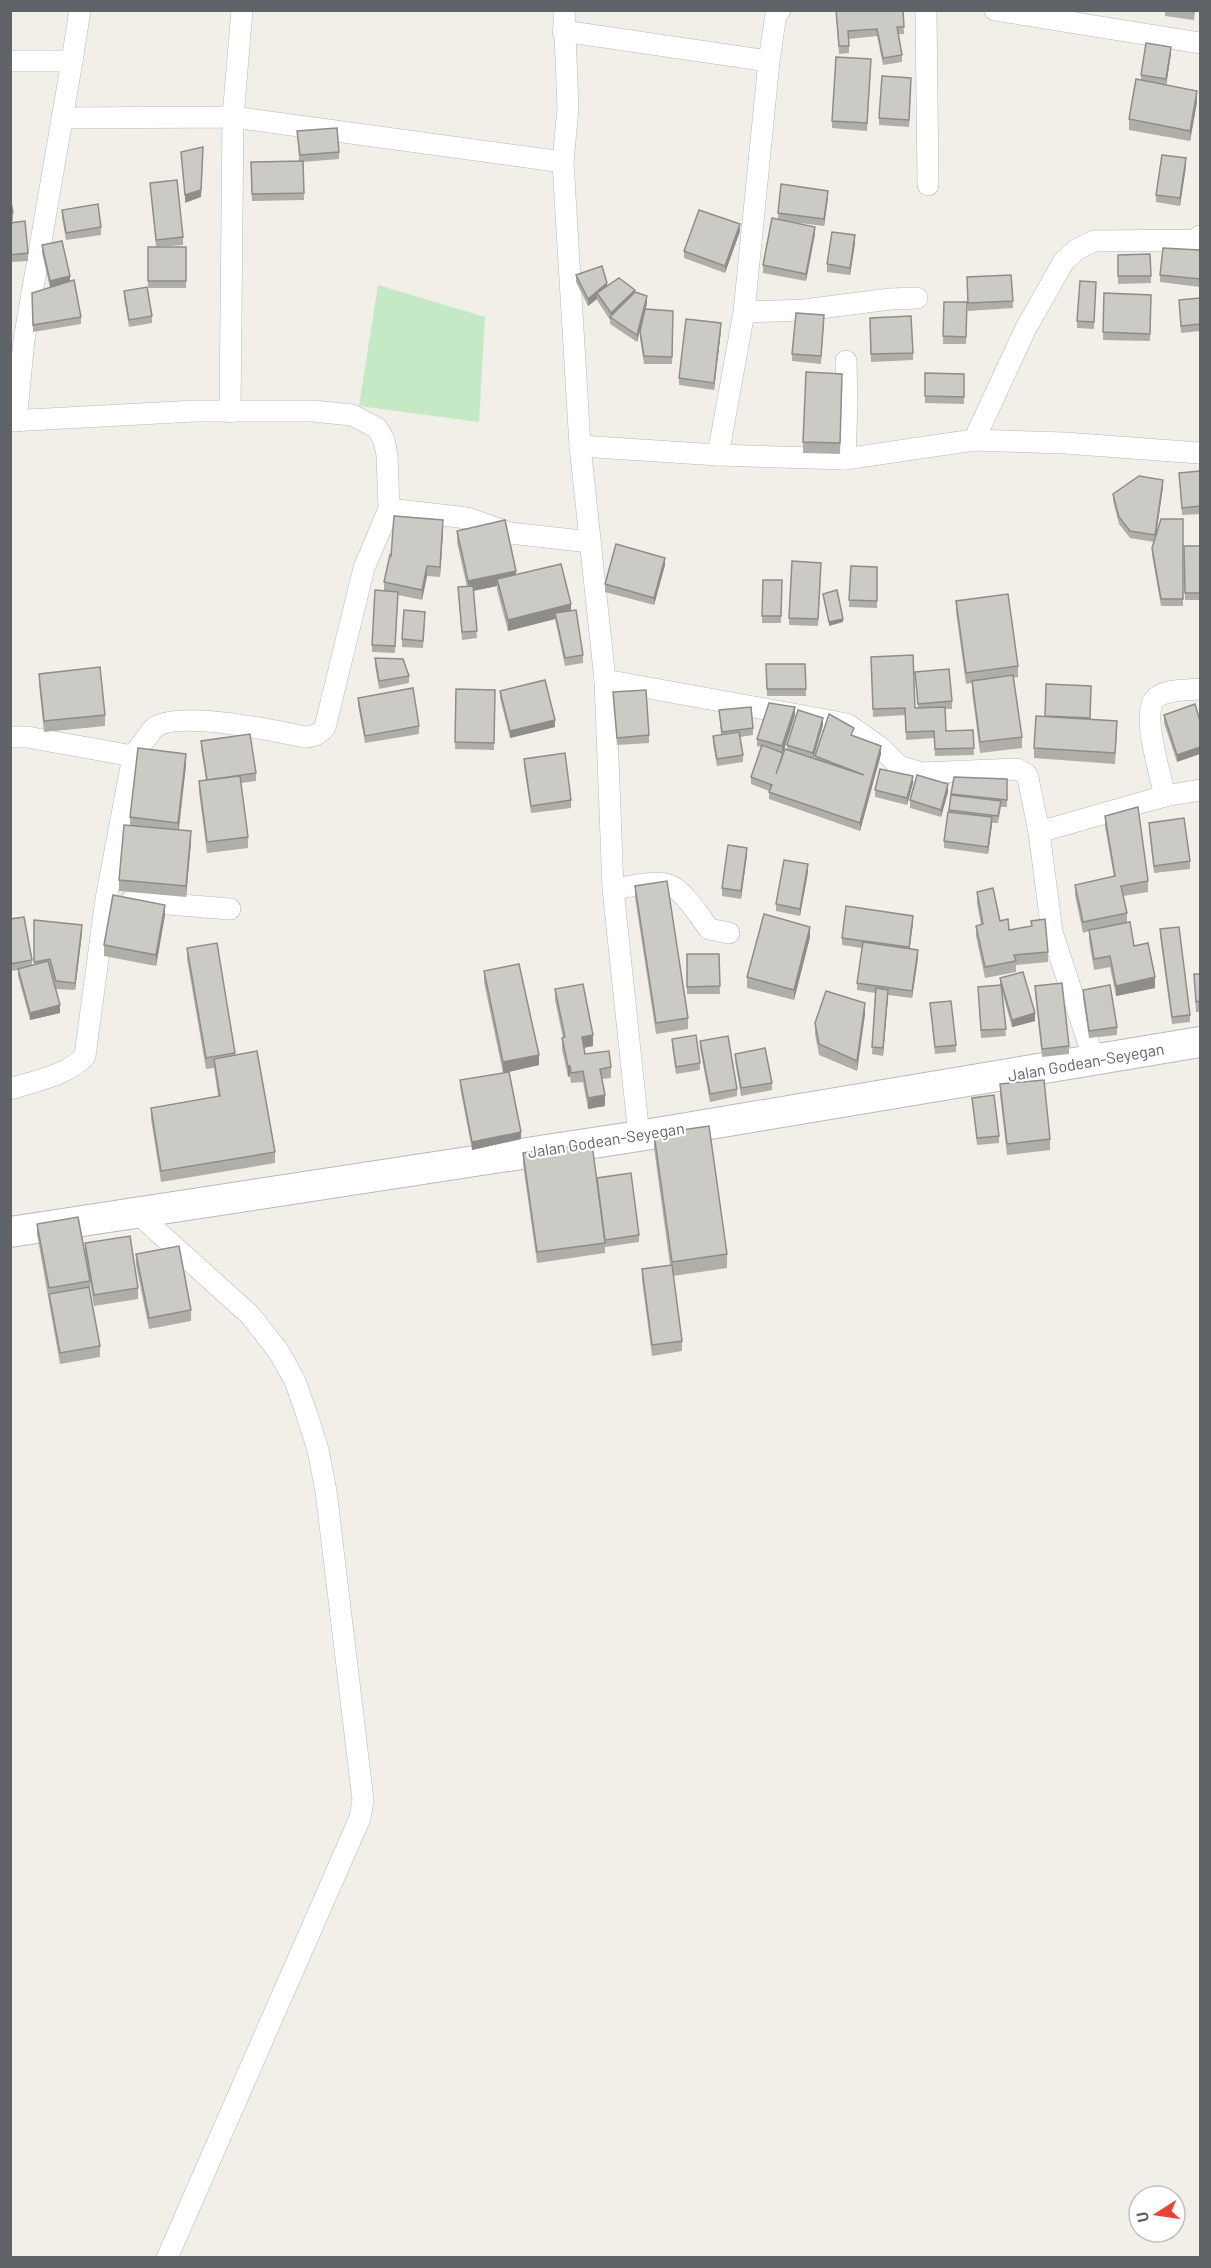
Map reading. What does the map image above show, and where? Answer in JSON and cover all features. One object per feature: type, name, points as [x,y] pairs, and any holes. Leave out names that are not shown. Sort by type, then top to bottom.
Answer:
[{"type":"main road","name":"Jalan Godean-Seyegan","points":[[10,1232],[639,1136],[1200,1042]]},
{"type":"street","points":[[10,1089],[67,1069],[80,1062],[85,1056],[106,899],[133,756],[157,725],[170,722],[242,724],[305,737],[314,736],[322,731],[325,727],[364,568],[389,509],[387,455],[384,440],[377,428],[352,415],[195,411],[13,421],[24,340],[80,10]]},
{"type":"street","points":[[230,412],[233,117],[242,10]]},
{"type":"street","points":[[718,455],[744,312],[769,61],[776,15],[780,10]]},
{"type":"street","points":[[926,10],[928,185]]},
{"type":"street","points":[[994,10],[1041,14],[1200,43]]},
{"type":"street","points":[[639,1136],[613,889],[604,680],[580,446],[562,162],[568,108],[564,21],[769,61]]},
{"type":"street","points":[[10,61],[72,61]]},
{"type":"street","points":[[62,118],[233,117],[562,162]]},
{"type":"street","points":[[974,440],[1026,328],[1064,261],[1076,250],[1094,241],[1200,239]]},
{"type":"street","points":[[744,312],[804,310],[890,299],[917,298]]},
{"type":"street","points":[[845,459],[846,361]]},
{"type":"street","points":[[580,446],[718,455],[845,459],[974,440],[1064,443],[1200,453]]},
{"type":"street","points":[[389,509],[467,518],[510,532],[590,542]]},
{"type":"street","points":[[604,680],[847,724],[880,747],[899,766],[922,773],[1017,769],[1026,774],[1039,832],[1052,932],[1094,1060]]},
{"type":"street","points":[[1165,796],[1150,728],[1151,706],[1155,698],[1165,694],[1200,689]]},
{"type":"street","points":[[10,737],[27,736],[133,756]]},
{"type":"street","points":[[1039,832],[1165,796],[1200,790]]},
{"type":"street","points":[[613,889],[656,884],[669,885],[686,899],[710,929],[729,933]]},
{"type":"street","points":[[106,899],[230,909]]},
{"type":"street","points":[[136,1212],[250,1316],[279,1352],[295,1381],[318,1450],[326,1491],[363,1800],[360,1818],[166,2258]]},
{"type":"green space","points":[[378,285],[485,317],[479,422],[359,406]]},
{"type":"building","points":[[836,10],[903,10],[904,27],[897,27],[902,55],[883,58],[877,29],[848,31],[849,46],[839,46]]},
{"type":"building","points":[[1146,43],[1171,47],[1166,79],[1141,75]]},
{"type":"building","points":[[836,57],[871,59],[867,123],[832,121]]},
{"type":"building","points":[[882,76],[911,78],[909,120],[879,118]]},
{"type":"building","points":[[1136,79],[1197,91],[1190,131],[1129,119]]},
{"type":"building","points":[[337,128],[339,152],[300,155],[297,131]]},
{"type":"building","points":[[203,147],[201,190],[185,195],[181,152]]},
{"type":"building","points":[[1162,155],[1186,158],[1180,198],[1156,195]]},
{"type":"building","points":[[303,161],[304,193],[252,194],[251,162]]},
{"type":"building","points":[[177,180],[183,237],[156,240],[150,183]]},
{"type":"building","points":[[781,184],[828,191],[824,219],[778,213]]},
{"type":"building","points":[[10,197],[13,213],[10,214]]},
{"type":"building","points":[[98,204],[101,227],[66,233],[62,210]]},
{"type":"building","points":[[699,210],[740,224],[725,266],[684,251]]},
{"type":"building","points":[[772,218],[815,227],[806,274],[763,265]]},
{"type":"building","points":[[25,221],[28,253],[10,255],[10,223]]},
{"type":"building","points":[[832,232],[855,235],[850,268],[827,264]]},
{"type":"building","points":[[62,241],[70,276],[50,281],[42,245]]},
{"type":"building","points":[[148,247],[186,247],[186,281],[148,281]]},
{"type":"building","points":[[1163,248],[1199,250],[1200,279],[1160,275]]},
{"type":"building","points":[[1150,254],[1151,276],[1118,276],[1118,255]]},
{"type":"building","points":[[602,266],[607,283],[588,299],[576,275]]},
{"type":"building","points":[[1011,275],[1013,301],[968,303],[967,277]]},
{"type":"building","points":[[619,278],[635,290],[611,313],[597,293]]},
{"type":"building","points":[[74,280],[81,317],[33,325],[32,293]]},
{"type":"building","points":[[1080,281],[1096,282],[1094,322],[1077,321]]},
{"type":"building","points":[[147,287],[152,316],[129,320],[124,291]]},
{"type":"building","points":[[635,292],[647,296],[637,335],[610,317]]},
{"type":"building","points":[[1104,293],[1151,295],[1150,334],[1103,332]]},
{"type":"building","points":[[1200,298],[1200,324],[1181,326],[1179,300]]},
{"type":"building","points":[[944,302],[967,302],[966,337],[943,336]]},
{"type":"building","points":[[645,309],[673,311],[672,357],[644,356],[640,331]]},
{"type":"building","points":[[796,313],[824,315],[821,356],[792,354]]},
{"type":"building","points":[[911,316],[913,353],[871,354],[870,318]]},
{"type":"building","points":[[686,319],[721,323],[714,383],[679,378]]},
{"type":"building","points":[[806,372],[842,374],[840,443],[803,442]]},
{"type":"building","points":[[925,373],[964,374],[964,397],[925,396]]},
{"type":"building","points":[[1200,471],[1200,506],[1182,508],[1179,473]]},
{"type":"building","points":[[1139,476],[1163,480],[1155,535],[1130,531],[1119,517],[1113,494]]},
{"type":"building","points":[[394,516],[443,520],[440,567],[427,566],[422,590],[384,582],[391,556]]},
{"type":"building","points":[[1161,519],[1183,519],[1183,599],[1161,599],[1152,548]]},
{"type":"building","points":[[505,520],[516,571],[468,581],[457,531]]},
{"type":"building","points":[[616,544],[665,558],[654,598],[605,584]]},
{"type":"building","points":[[1184,546],[1200,546],[1200,593],[1185,593]]},
{"type":"building","points":[[792,561],[821,563],[818,619],[789,618]]},
{"type":"building","points":[[561,564],[571,604],[508,620],[497,579]]},
{"type":"building","points":[[851,566],[877,567],[877,601],[849,600]]},
{"type":"building","points":[[763,580],[782,580],[781,616],[762,616]]},
{"type":"building","points":[[473,586],[477,631],[462,632],[458,587]]},
{"type":"building","points":[[375,590],[398,592],[395,646],[372,645]]},
{"type":"building","points":[[837,590],[843,619],[829,622],[823,594]]},
{"type":"building","points":[[1008,594],[1018,666],[966,673],[956,601]]},
{"type":"building","points":[[404,610],[425,612],[423,641],[402,639]]},
{"type":"building","points":[[576,610],[583,655],[565,658],[555,613]]},
{"type":"building","points":[[913,655],[915,708],[945,707],[946,731],[973,730],[974,748],[935,749],[934,731],[906,732],[905,708],[873,709],[871,657]]},
{"type":"building","points":[[375,658],[403,659],[409,676],[379,681]]},
{"type":"building","points":[[766,664],[805,664],[806,689],[767,689]]},
{"type":"building","points":[[100,667],[105,715],[44,721],[39,674]]},
{"type":"building","points":[[949,669],[952,701],[918,704],[915,672]]},
{"type":"building","points":[[1013,675],[1022,737],[980,742],[972,681]]},
{"type":"building","points":[[545,680],[555,720],[510,731],[500,691]]},
{"type":"building","points":[[1046,684],[1091,686],[1090,718],[1045,716]]},
{"type":"building","points":[[413,688],[419,726],[365,736],[358,698]]},
{"type":"building","points":[[456,689],[495,690],[494,743],[455,742]]},
{"type":"building","points":[[646,690],[649,735],[617,738],[613,692]]},
{"type":"building","points":[[769,703],[795,707],[782,746],[757,739]]},
{"type":"building","points":[[1195,704],[1200,721],[1200,747],[1177,755],[1164,715]]},
{"type":"building","points":[[751,707],[753,728],[722,732],[719,710]]},
{"type":"building","points":[[798,710],[823,718],[813,753],[787,745]]},
{"type":"building","points":[[829,714],[854,728],[851,735],[881,746],[860,823],[769,792],[772,785],[751,777],[762,745],[783,753],[776,774],[785,749],[864,775],[815,756]]},
{"type":"building","points":[[1036,716],[1117,721],[1115,753],[1034,748]]},
{"type":"building","points":[[739,732],[743,755],[717,759],[713,736]]},
{"type":"building","points":[[250,734],[256,773],[207,780],[201,741]]},
{"type":"building","points":[[138,748],[186,754],[178,823],[130,817]]},
{"type":"building","points":[[565,753],[571,800],[531,806],[524,759]]},
{"type":"building","points":[[880,769],[913,776],[907,798],[875,790]]},
{"type":"building","points":[[917,775],[948,784],[941,810],[910,800]]},
{"type":"building","points":[[240,776],[248,837],[207,842],[199,781]]},
{"type":"building","points":[[954,777],[1007,779],[1007,800],[951,794]]},
{"type":"building","points":[[951,795],[1001,801],[998,816],[949,810]]},
{"type":"building","points":[[1138,807],[1148,881],[1121,886],[1127,913],[1083,922],[1075,885],[1115,876],[1105,816]]},
{"type":"building","points":[[948,812],[992,817],[988,847],[944,841]]},
{"type":"building","points":[[1184,818],[1190,861],[1154,866],[1149,823]]},
{"type":"building","points":[[124,825],[191,831],[186,886],[119,880]]},
{"type":"building","points":[[728,845],[747,848],[741,891],[722,888]]},
{"type":"building","points":[[784,860],[808,864],[800,909],[776,904]]},
{"type":"building","points":[[667,881],[688,1018],[656,1023],[635,886]]},
{"type":"building","points":[[993,888],[1000,921],[1008,919],[1009,930],[1032,926],[1031,921],[1045,919],[1048,952],[1014,955],[1016,961],[985,967],[976,926],[983,924],[977,892]]},
{"type":"building","points":[[113,895],[165,905],[156,955],[104,945]]},
{"type":"building","points":[[846,906],[913,916],[909,947],[842,938]]},
{"type":"building","points":[[764,914],[810,927],[794,990],[747,977]]},
{"type":"building","points":[[24,917],[32,960],[10,964],[10,919]]},
{"type":"building","points":[[34,920],[82,925],[75,983],[56,981],[50,959],[34,962]]},
{"type":"building","points":[[1130,922],[1134,946],[1148,943],[1155,977],[1116,986],[1110,956],[1094,959],[1089,930]]},
{"type":"building","points":[[1179,927],[1190,1015],[1172,1017],[1160,929]]},
{"type":"building","points":[[863,942],[918,950],[912,991],[857,983]]},
{"type":"building","points":[[217,943],[235,1053],[206,1058],[187,948]]},
{"type":"building","points":[[687,954],[719,954],[720,986],[687,987]]},
{"type":"building","points":[[48,961],[60,1005],[30,1013],[18,969]]},
{"type":"building","points":[[519,964],[539,1055],[503,1062],[484,971]]},
{"type":"building","points":[[1023,972],[1035,1013],[1012,1020],[1000,978]]},
{"type":"building","points":[[1194,974],[1200,974],[1200,1001],[1196,1002]]},
{"type":"building","points":[[1062,983],[1069,1046],[1042,1049],[1035,986]]},
{"type":"building","points":[[583,984],[593,1035],[582,1037],[585,1054],[609,1051],[611,1067],[600,1069],[605,1095],[588,1098],[583,1071],[571,1073],[570,1066],[568,1066],[562,1038],[565,1037],[555,989]]},
{"type":"building","points":[[1001,985],[1006,1029],[981,1030],[978,987]]},
{"type":"building","points":[[1110,985],[1117,1027],[1089,1031],[1083,990]]},
{"type":"building","points":[[876,988],[888,990],[883,1048],[872,1047]]},
{"type":"building","points":[[826,991],[865,1003],[857,1061],[819,1044],[815,1023]]},
{"type":"building","points":[[951,1001],[956,1045],[935,1047],[930,1003]]},
{"type":"building","points":[[696,1035],[700,1063],[676,1067],[672,1039]]},
{"type":"building","points":[[728,1036],[737,1089],[710,1094],[700,1041]]},
{"type":"building","points":[[765,1048],[772,1083],[741,1088],[735,1054]]},
{"type":"building","points":[[257,1051],[275,1152],[161,1171],[151,1108],[220,1096],[214,1059]]},
{"type":"building","points":[[509,1072],[521,1132],[472,1142],[460,1080]]},
{"type":"building","points":[[1044,1080],[1050,1139],[1007,1144],[1000,1084]]},
{"type":"building","points":[[994,1095],[999,1136],[977,1138],[972,1098]]},
{"type":"building","points":[[709,1126],[727,1254],[672,1262],[654,1134]]},
{"type":"building","points":[[592,1144],[605,1243],[537,1252],[523,1153]]},
{"type":"building","points":[[631,1173],[639,1235],[605,1240],[597,1178]]},
{"type":"building","points":[[78,1217],[90,1281],[49,1288],[37,1224]]},
{"type":"building","points":[[130,1236],[138,1288],[94,1295],[85,1243]]},
{"type":"building","points":[[179,1246],[191,1310],[149,1318],[136,1254]]},
{"type":"building","points":[[672,1265],[682,1341],[652,1345],[642,1269]]},
{"type":"building","points":[[89,1287],[100,1346],[60,1353],[49,1294]]}]
